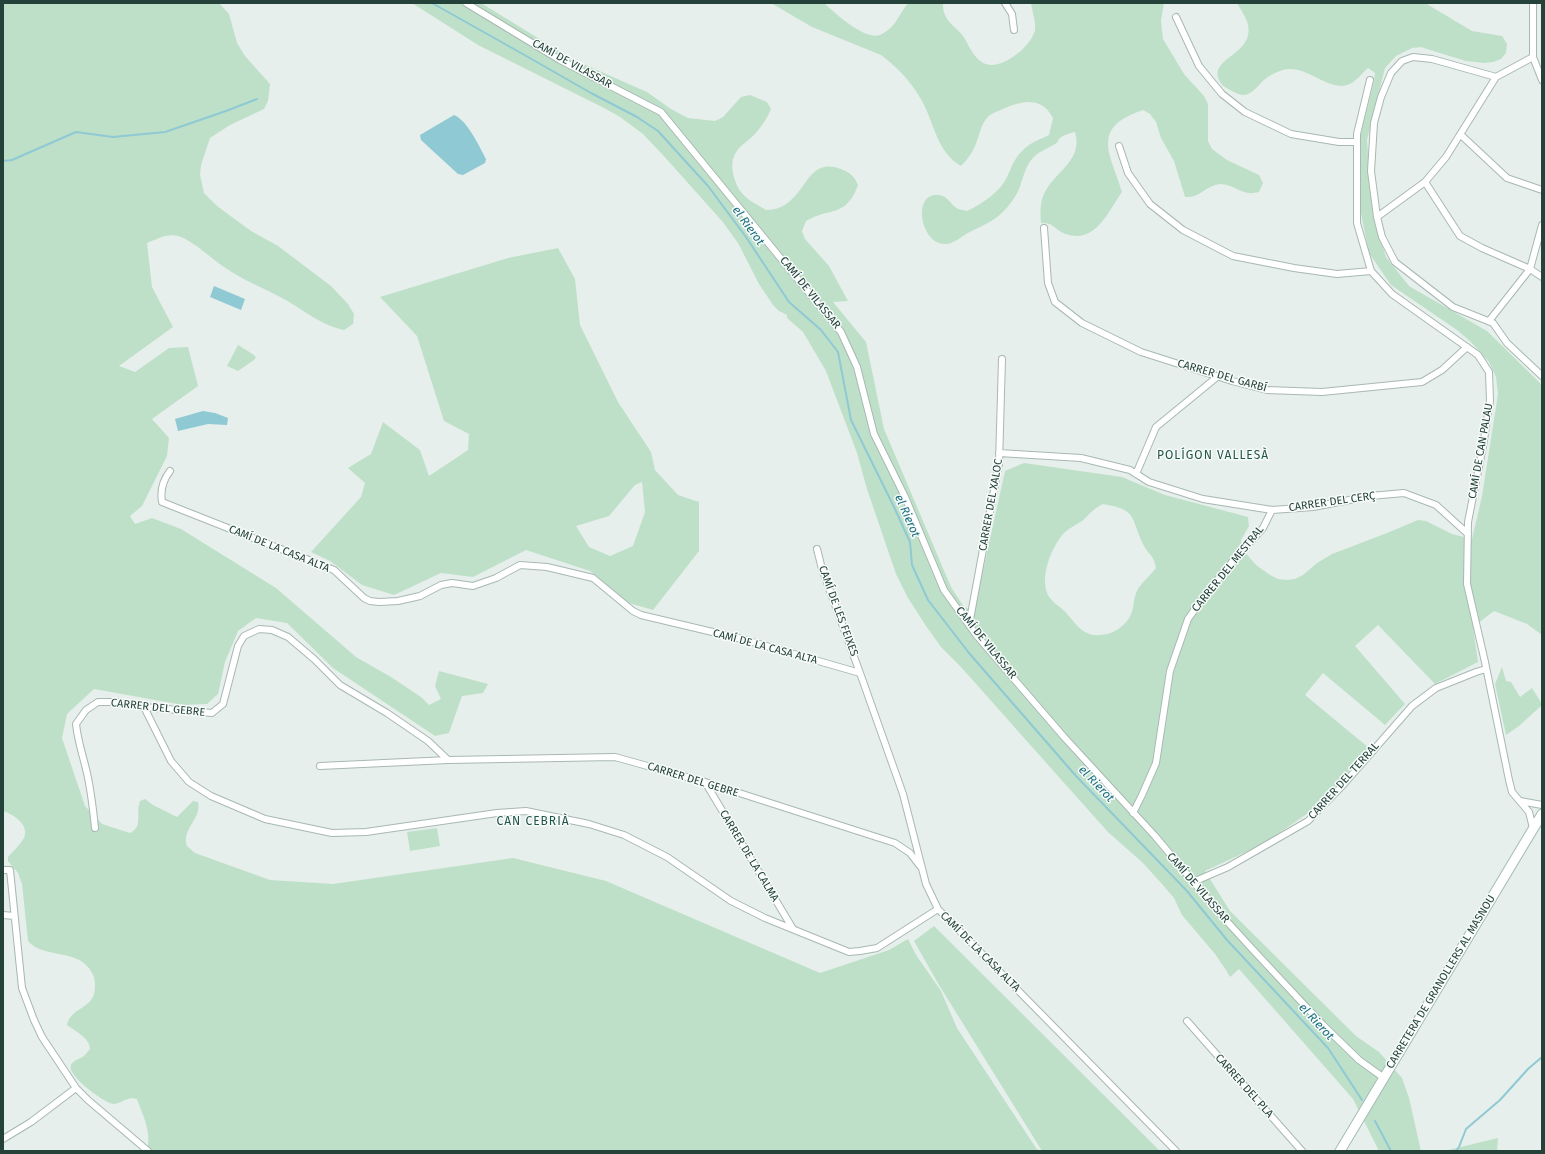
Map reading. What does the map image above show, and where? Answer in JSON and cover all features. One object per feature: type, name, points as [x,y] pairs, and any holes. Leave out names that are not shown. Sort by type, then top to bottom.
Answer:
[{"type":"main road","name":"CARRETERA DE GRANOLLERS AL MASNOU","points":[[1340,1151],[1542,814]]},
{"type":"street","name":"CAMÍ DE VILASSAR","points":[[466,3],[560,60],[661,112],[727,190],[841,332],[857,367],[874,434],[905,497],[944,590],[977,636],[1064,737],[1133,813],[1227,921],[1323,1025],[1359,1060],[1384,1078]]},
{"type":"street","points":[[1005,3],[1012,14],[1014,30]]},
{"type":"street","points":[[1533,3],[1533,57],[1542,80]]},
{"type":"street","points":[[1176,17],[1199,66],[1222,94],[1245,112],[1291,134],[1339,142],[1357,142]]},
{"type":"street","points":[[1496,77],[1432,59],[1413,57],[1402,61],[1390,73],[1381,97],[1374,123],[1371,171],[1377,217],[1382,237],[1395,262],[1453,307],[1494,323],[1508,344],[1542,376]]},
{"type":"street","points":[[1377,217],[1425,182],[1446,157],[1461,135],[1496,77],[1533,57]]},
{"type":"street","name":"CAMÍ DE CAN PALAU","points":[[1370,80],[1357,134],[1357,223],[1371,271],[1392,294],[1478,355],[1489,372],[1490,400],[1483,446],[1468,522],[1467,584],[1512,792],[1529,812],[1534,828]]},
{"type":"street","points":[[1461,135],[1507,178],[1542,190]]},
{"type":"street","points":[[1119,146],[1128,173],[1150,204],[1183,230],[1233,256],[1294,268],[1337,274],[1371,271]]},
{"type":"street","points":[[1425,182],[1460,236],[1482,248],[1530,269],[1542,277]]},
{"type":"street","points":[[1489,321],[1530,269],[1542,225]]},
{"type":"street","name":"CARRER DEL GARBÍ","points":[[1044,228],[1048,283],[1056,302],[1082,323],[1141,352],[1217,376],[1267,390],[1322,392],[1422,382],[1442,370],[1467,347]]},
{"type":"street","name":"CARRER DEL XALOC","points":[[969,625],[999,463],[1002,359]]},
{"type":"street","points":[[1136,474],[1156,427],[1217,376]]},
{"type":"street","name":"CARRER DEL CERÇ","points":[[999,453],[1081,458],[1130,470],[1149,482],[1203,499],[1272,510],[1314,506],[1370,496],[1404,493],[1436,505],[1468,534]]},
{"type":"street","name":"CAMÍ DE LA CASA ALTA","points":[[170,471],[165,478],[161,490],[162,502],[334,570],[364,598],[370,601],[398,601],[420,596],[441,585],[452,583],[473,586],[496,578],[520,565],[547,567],[593,578],[633,611],[642,615],[742,639],[860,673],[903,794],[926,884],[938,910],[1176,1151]]},
{"type":"street","name":"CARRER DEL MESTRAL","points":[[1133,813],[1156,763],[1170,670],[1188,619],[1205,595],[1233,561],[1263,528],[1272,510]]},
{"type":"street","name":"CAMÍ DE LES FEIXES","points":[[817,549],[822,569],[860,673]]},
{"type":"street","name":"CARRER DEL GEBRE","points":[[95,828],[91,796],[86,769],[78,742],[76,724],[86,710],[98,702],[116,702],[144,707],[212,713],[223,704],[238,646],[244,636],[259,629],[272,630],[288,637],[314,659],[340,685],[428,741],[448,760]]},
{"type":"street","name":"CARRER DEL TERRAL","points":[[1193,882],[1228,867],[1308,821],[1342,786],[1412,706],[1436,688],[1486,669]]},
{"type":"street","points":[[144,707],[171,761],[189,782],[211,796],[265,819],[332,833],[366,832],[497,813],[526,811],[574,821],[624,835],[667,857],[731,901],[765,918],[849,952],[877,948],[938,910]]},
{"type":"street","name":"CARRER DEL GEBRE","points":[[320,766],[448,760],[615,757],[705,782],[895,843],[910,853],[922,868]]},
{"type":"street","name":"CARRER DE LA CALMA","points":[[705,782],[793,929]]},
{"type":"street","points":[[1520,801],[1542,805]]},
{"type":"street","points":[[3,870],[10,870],[22,988],[42,1037],[76,1088],[148,1151]]},
{"type":"street","points":[[3,915],[14,916]]},
{"type":"street","name":"CARRER DEL PLA","points":[[1187,1021],[1302,1151]]},
{"type":"street","points":[[3,1139],[30,1122],[76,1088]]},
{"type":"green space","points":[[3,3],[219,3],[229,14],[237,43],[245,56],[270,84],[268,101],[264,109],[230,125],[210,138],[201,165],[200,175],[204,193],[217,206],[251,231],[278,246],[331,286],[348,304],[354,314],[353,324],[344,330],[335,328],[288,301],[237,275],[183,238],[170,235],[147,243],[152,287],[173,327],[119,366],[135,372],[169,348],[188,347],[198,386],[152,419],[169,438],[167,456],[142,506],[130,516],[135,524],[152,518],[181,529],[276,588],[356,657],[391,677],[421,697],[429,705],[441,699],[435,686],[439,671],[488,684],[483,693],[462,696],[449,733],[435,736],[333,668],[287,623],[256,618],[238,631],[225,662],[218,694],[207,704],[183,705],[94,689],[67,714],[62,738],[85,806],[102,824],[130,833],[137,827],[140,801],[145,799],[153,805],[177,817],[193,801],[198,802],[197,814],[187,834],[187,846],[195,853],[270,880],[333,884],[513,858],[606,881],[820,973],[889,950],[908,939],[916,955],[941,991],[957,1028],[1038,1151],[147,1151],[148,1131],[137,1099],[127,1099],[113,1104],[86,1088],[79,1081],[71,1069],[71,1065],[85,1055],[90,1049],[88,1041],[67,1025],[73,1014],[87,1004],[94,995],[94,978],[86,965],[79,960],[70,956],[43,950],[35,947],[28,941],[22,884],[18,873],[8,861],[8,857],[24,838],[25,829],[16,817],[3,811]]},
{"type":"green space","points":[[412,3],[481,3],[572,59],[647,92],[671,109],[688,118],[715,121],[723,117],[741,97],[750,95],[767,102],[771,109],[768,116],[754,135],[737,151],[732,163],[734,178],[743,195],[766,210],[779,208],[785,205],[797,194],[817,170],[823,167],[841,169],[850,173],[854,177],[858,185],[848,203],[836,210],[806,221],[802,231],[805,239],[829,266],[848,301],[833,302],[866,342],[884,429],[951,587],[964,607],[974,611],[1005,471],[1024,463],[1122,477],[1165,495],[1248,517],[1249,526],[1241,540],[1243,550],[1256,565],[1278,579],[1295,579],[1332,554],[1418,520],[1426,521],[1452,534],[1472,539],[1482,496],[1498,394],[1496,377],[1489,362],[1471,342],[1457,330],[1391,285],[1369,253],[1360,208],[1360,138],[1375,73],[1368,68],[1353,82],[1347,85],[1339,86],[1300,71],[1292,69],[1283,70],[1264,80],[1254,91],[1247,95],[1238,94],[1224,86],[1220,82],[1218,74],[1220,67],[1238,50],[1248,35],[1247,22],[1237,3],[1425,3],[1472,31],[1502,36],[1507,44],[1506,53],[1501,59],[1493,62],[1484,63],[1466,61],[1421,47],[1412,48],[1396,56],[1385,68],[1367,140],[1373,217],[1386,257],[1409,286],[1487,331],[1542,385],[1542,635],[1527,624],[1494,611],[1473,627],[1478,662],[1435,684],[1378,625],[1355,646],[1405,704],[1385,725],[1323,673],[1305,695],[1369,748],[1317,807],[1263,844],[1205,871],[1230,911],[1356,1036],[1379,1052],[1402,1078],[1409,1098],[1421,1151],[1379,1151],[1353,1099],[1239,969],[1230,977],[1215,954],[1182,915],[1174,898],[1162,884],[1143,863],[1108,832],[961,667],[941,647],[908,598],[896,574],[867,489],[857,453],[826,371],[803,332],[787,318],[787,315],[779,311],[773,305],[759,284],[738,243],[722,221],[643,134],[620,117],[478,45]],"holes":[[[1103,504],[1114,506],[1128,512],[1131,516],[1145,548],[1154,560],[1156,568],[1138,589],[1134,599],[1132,613],[1126,622],[1118,629],[1109,633],[1095,635],[1087,633],[1081,629],[1050,598],[1046,588],[1046,571],[1051,554],[1064,533]]]},
{"type":"green space","points":[[771,3],[824,3],[852,26],[860,31],[876,36],[882,34],[890,28],[908,3],[943,3],[944,12],[947,18],[963,36],[975,56],[986,64],[993,65],[1008,60],[1015,55],[1033,36],[1035,27],[1031,3],[1164,3],[1161,21],[1163,39],[1184,74],[1204,96],[1208,104],[1208,141],[1212,149],[1227,160],[1259,175],[1263,183],[1259,192],[1243,192],[1230,186],[1220,184],[1194,196],[1185,197],[1174,161],[1161,138],[1156,122],[1150,114],[1143,110],[1126,117],[1115,125],[1110,134],[1108,144],[1110,154],[1122,192],[1105,218],[1092,231],[1084,235],[1074,236],[1061,232],[1050,224],[1041,223],[1042,202],[1046,190],[1068,164],[1076,150],[1077,141],[1075,132],[1062,136],[1056,144],[1040,152],[1032,159],[1026,169],[1015,197],[997,217],[951,243],[943,244],[935,241],[929,235],[925,227],[922,218],[922,209],[925,201],[930,196],[939,195],[947,199],[958,209],[967,211],[979,205],[1000,188],[1014,162],[1025,148],[1049,135],[1053,118],[1049,111],[1038,103],[1026,102],[1012,105],[995,112],[984,122],[972,152],[961,166],[948,155],[943,148],[935,133],[926,109],[917,93],[901,72],[888,60],[881,55],[812,27]]},
{"type":"green space","points":[[558,248],[575,279],[580,325],[618,402],[651,452],[655,470],[678,495],[699,502],[699,551],[653,610],[629,603],[590,571],[526,550],[473,577],[441,573],[394,595],[362,585],[330,561],[311,552],[361,497],[365,483],[348,468],[371,454],[383,422],[420,450],[429,476],[468,450],[469,434],[444,421],[417,336],[380,297],[508,258]],"holes":[[[642,482],[645,512],[633,546],[610,556],[589,547],[576,526],[609,516],[635,485]]]},
{"type":"green space","points":[[238,345],[256,357],[238,371],[227,366]]},
{"type":"green space","points":[[1502,667],[1506,681],[1511,682],[1520,697],[1532,688],[1542,704],[1519,726],[1506,735],[1495,684]]},
{"type":"green space","points":[[437,828],[440,846],[410,851],[407,832]]},
{"type":"green space","points":[[934,926],[1160,1151],[1042,1151],[939,985],[914,941]]},
{"type":"green space","points":[[1498,1138],[1497,1151],[1444,1151]]},
{"type":"water","points":[[454,115],[459,118],[468,128],[486,159],[485,163],[463,175],[458,174],[421,140],[420,135]]},
{"type":"water","points":[[214,286],[245,299],[241,310],[210,297]]},
{"type":"water","points":[[203,411],[215,413],[228,418],[227,425],[208,424],[178,431],[175,419]]},
{"type":"waterway","name":"el Rierot","points":[[432,3],[591,93],[637,117],[658,131],[708,186],[746,237],[789,302],[821,330],[838,352],[851,420],[910,542],[912,565],[928,600],[969,653],[1076,776],[1187,891],[1227,940],[1328,1048],[1362,1100]]},
{"type":"waterway","points":[[3,161],[12,160],[76,132],[113,137],[165,132],[257,99]]},
{"type":"waterway","points":[[1456,1151],[1466,1129],[1500,1100],[1528,1069],[1542,1057]]},
{"type":"waterway","name":"el Rierot","points":[[1375,1121],[1391,1151]]},
{"type":"district","name":"POLÍGON VALLESÀ","points":[[1213,456]]},
{"type":"district","name":"CAN CEBRIÀ","points":[[533,822]]}]
